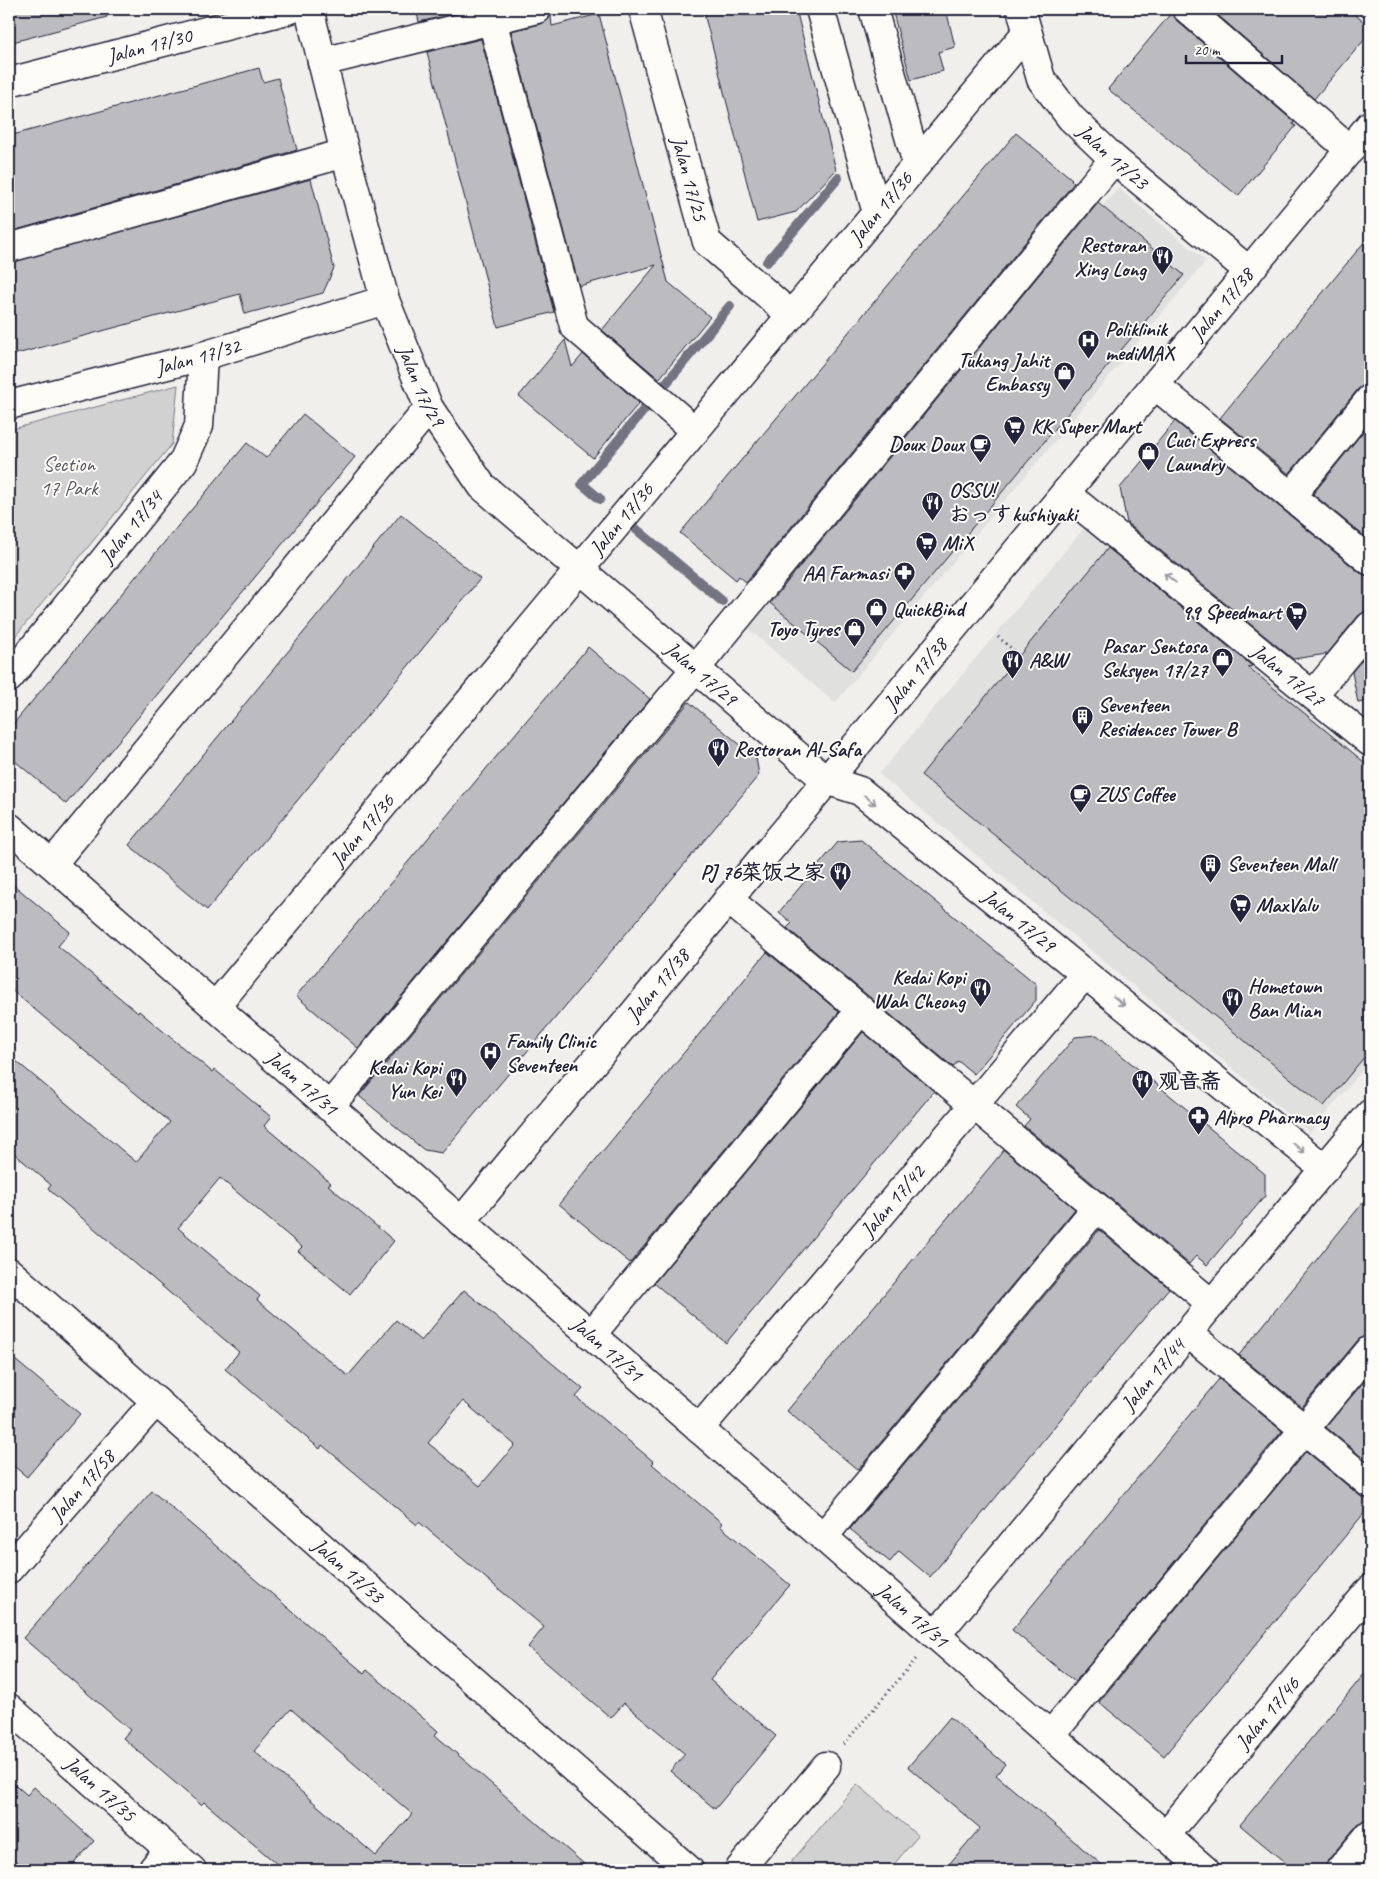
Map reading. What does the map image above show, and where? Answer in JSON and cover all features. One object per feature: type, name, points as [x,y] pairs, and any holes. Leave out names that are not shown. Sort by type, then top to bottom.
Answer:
[{"type":"street","name":"Jalan 17/30","points":[[9,82],[291,9]]},
{"type":"street","name":"Jalan 17/29","points":[[309,9],[345,153],[385,300],[429,408],[482,486],[826,780],[860,791],[1325,1169]]},
{"type":"street","points":[[322,62],[491,14],[537,9]]},
{"type":"street","name":"Jalan 17/25","points":[[643,9],[707,242],[791,315]]},
{"type":"street","points":[[820,9],[876,213]]},
{"type":"street","points":[[873,9],[917,164]]},
{"type":"street","points":[[1187,9],[1350,150]]},
{"type":"street","points":[[491,14],[574,326],[696,431]]},
{"type":"street","name":"Jalan 17/36","points":[[215,1007],[917,164],[1024,20]]},
{"type":"street","name":"Jalan 17/23","points":[[1024,20],[1040,79],[1071,118],[1114,159],[1249,271]]},
{"type":"street","name":"Jalan 17/38","points":[[461,1222],[1370,125]]},
{"type":"street","points":[[9,248],[345,153]]},
{"type":"street","points":[[329,1107],[696,668],[1114,159]]},
{"type":"street","name":"Jalan 17/32","points":[[9,405],[203,356],[385,300]]},
{"type":"street","name":"Jalan 17/34","points":[[9,678],[183,462],[198,426],[203,356]]},
{"type":"street","points":[[1154,385],[1370,561]]},
{"type":"street","points":[[1291,496],[1370,399]]},
{"type":"street","points":[[52,864],[429,408]]},
{"type":"street","name":"Jalan 17/27","points":[[1065,493],[1370,742]]},
{"type":"street","points":[[1313,695],[1370,626]]},
{"type":"street","name":"Jalan 17/31","points":[[9,827],[1204,1870]]},
{"type":"street","points":[[728,899],[1212,1304]]},
{"type":"street","name":"Jalan 17/42","points":[[699,1429],[1086,974]]},
{"type":"street","points":[[591,1335],[862,1010]]},
{"type":"street","name":"Jalan 17/44","points":[[936,1635],[1370,1114]]},
{"type":"street","points":[[823,1537],[1096,1207]]},
{"type":"street","name":"Jalan 17/33","points":[[9,1272],[689,1870]]},
{"type":"street","points":[[1188,1333],[1370,1484]]},
{"type":"street","points":[[1050,1736],[1370,1350]]},
{"type":"street","name":"Jalan 17/58","points":[[9,1569],[156,1401]]},
{"type":"street","name":"Jalan 17/46","points":[[1166,1836],[1370,1590]]},
{"type":"street","name":"Jalan 17/35","points":[[9,1708],[192,1870]]},
{"type":"street","points":[[739,1870],[826,1766]]},
{"type":"street","points":[[1340,1870],[1370,1834]]},
{"type":"street","points":[[152,1870],[169,1850]]},
{"type":"path","points":[[998,637],[1020,655]]},
{"type":"path","points":[[826,1766],[936,1635]]},
{"type":"shaded area","points":[[1118,188],[1206,261],[835,703],[747,628]]},
{"type":"shaded area","name":"Seventeen Mall","points":[[1085,527],[1370,765],[1370,1061],[1310,1133],[879,774]]},
{"type":"green space","name":"Section 17 Park","points":[[178,385],[172,444],[9,644],[9,430]]},
{"type":"green space","points":[[857,1784],[918,1836],[889,1870],[793,1870],[792,1861]]},
{"type":"building","points":[[9,9],[105,9],[107,17],[9,43]]},
{"type":"building","points":[[416,9],[473,9],[419,22]]},
{"type":"building","points":[[703,9],[796,9],[836,170],[796,212],[757,222]]},
{"type":"building","points":[[892,9],[946,9],[955,47],[938,52],[943,71],[911,80]]},
{"type":"building","points":[[1211,9],[1348,9],[1370,27],[1370,33],[1314,99]]},
{"type":"building","points":[[1172,12],[1177,21],[1294,122],[1293,124],[1296,126],[1238,196],[1108,89]]},
{"type":"building","points":[[599,14],[668,282],[710,317],[659,379],[602,330],[656,265],[579,286],[511,31],[541,24],[551,16],[552,26]]},
{"type":"building","points":[[481,39],[554,312],[498,327],[427,52]]},
{"type":"building","points":[[259,68],[263,82],[278,78],[297,150],[9,232],[9,136]]},
{"type":"building","points":[[1016,133],[1072,179],[1074,183],[746,582],[739,576],[736,580],[680,533]]},
{"type":"building","points":[[311,179],[334,268],[323,293],[245,314],[240,294],[9,356],[9,263]]},
{"type":"building","points":[[1098,203],[1184,275],[852,671],[770,603]]},
{"type":"building","points":[[1370,235],[1370,384],[1358,389],[1289,474],[1220,418]]},
{"type":"building","points":[[565,340],[572,367],[583,354],[639,403],[593,458],[519,396]]},
{"type":"building","points":[[303,414],[355,457],[66,804],[9,756],[9,729],[247,443],[266,458]]},
{"type":"building","points":[[1175,421],[1360,573],[1370,576],[1370,611],[1358,616],[1327,654],[1293,659],[1127,523],[1120,488]]},
{"type":"building","points":[[1370,423],[1370,541],[1313,494]]},
{"type":"building","points":[[401,514],[480,579],[207,910],[129,845]]},
{"type":"building","name":"Seventeen Mall","points":[[1108,548],[1252,666],[1248,667],[1370,767],[1370,1050],[1324,1106],[921,775]]},
{"type":"building","points":[[588,647],[650,699],[358,1048],[296,996]]},
{"type":"building","points":[[1370,650],[1370,701],[1358,703],[1352,672]]},
{"type":"building","points":[[689,702],[756,758],[759,775],[442,1153],[424,1150],[359,1096]]},
{"type":"building","points":[[861,840],[1036,984],[1036,1000],[974,1074],[958,1061],[953,1067],[787,928],[792,923],[779,912],[838,842]]},
{"type":"building","points":[[9,881],[70,932],[58,946],[138,1013],[139,1011],[212,1072],[214,1069],[271,1117],[264,1126],[331,1183],[328,1185],[394,1241],[350,1294],[298,1251],[302,1247],[220,1178],[178,1228],[260,1296],[257,1300],[348,1376],[396,1320],[421,1341],[464,1290],[583,1389],[576,1397],[654,1462],[652,1464],[722,1523],[720,1526],[790,1585],[710,1680],[776,1736],[715,1809],[670,1771],[685,1754],[624,1703],[611,1718],[528,1647],[544,1627],[419,1522],[417,1525],[322,1445],[320,1449],[225,1369],[239,1352],[48,1189],[51,1185],[9,1149],[9,1055],[136,1162],[170,1122],[9,988]],"holes":[[[463,1401],[515,1445],[480,1486],[428,1443]]]},
{"type":"building","points":[[767,952],[839,1012],[630,1263],[559,1204]]},
{"type":"building","points":[[863,1032],[934,1091],[726,1343],[654,1283]]},
{"type":"building","points":[[1097,1035],[1265,1174],[1265,1196],[1207,1265],[1196,1256],[1189,1264],[1024,1126],[1030,1119],[1016,1107],[1075,1037]]},
{"type":"building","points":[[1004,1150],[1075,1209],[858,1470],[787,1411]]},
{"type":"building","points":[[1370,1194],[1370,1335],[1358,1340],[1302,1407],[1239,1355]]},
{"type":"building","points":[[1099,1230],[1169,1288],[930,1577],[899,1551],[890,1562],[850,1529]]},
{"type":"building","points":[[9,1355],[80,1414],[27,1477],[9,1462]]},
{"type":"building","points":[[1370,1374],[1370,1464],[1326,1427]]},
{"type":"building","points":[[1219,1379],[1282,1431],[1075,1682],[1012,1630]]},
{"type":"building","points":[[1306,1451],[1360,1496],[1370,1499],[1370,1506],[1164,1756],[1099,1702]]},
{"type":"building","points":[[152,1491],[364,1673],[367,1670],[438,1731],[435,1735],[591,1870],[284,1870],[204,1802],[201,1805],[123,1738],[130,1730],[23,1638]],"holes":[[[291,1709],[412,1814],[376,1856],[254,1751]]]},
{"type":"building","points":[[1370,1667],[1370,1819],[1358,1824],[1328,1860],[1325,1870],[1294,1870],[1240,1825]]},
{"type":"building","points":[[950,1717],[1005,1764],[996,1775],[1108,1870],[944,1870],[980,1828],[908,1767]]},
{"type":"building","points":[[9,1779],[27,1795],[34,1787],[94,1841],[68,1870],[26,1870],[9,1855]]},
{"type":"waterway","points":[[767,262],[838,178]]},
{"type":"waterway","points":[[663,387],[730,306]]},
{"type":"waterway","points":[[600,499],[582,484],[647,406]]},
{"type":"waterway","points":[[636,529],[722,601]]},
{"type":"place","name":"Restoran Xing Long","points":[[1162,276]]},
{"type":"place","name":"Poliklinik mediMAX","points":[[1089,360]]},
{"type":"place","name":"Tukang Jahit Embassy","points":[[1065,391]]},
{"type":"place","name":"KK Super Mart","points":[[1015,445]]},
{"type":"place","name":"Doux Doux","points":[[980,463]]},
{"type":"place","name":"Cuci Express Laundry","points":[[1149,471]]},
{"type":"place","name":"OSSU! おっすkushiyaki","points":[[933,521]]},
{"type":"place","name":"MiX","points":[[926,562]]},
{"type":"place","name":"AA Farmasi","points":[[904,592]]},
{"type":"place","name":"QuickBind","points":[[877,628]]},
{"type":"place","name":"99 Speedmart","points":[[1297,631]]},
{"type":"place","name":"Toyo Tyres","points":[[855,648]]},
{"type":"place","name":"Pasar Sentosa Seksyen 17/27","points":[[1223,677]]},
{"type":"place","name":"A&W","points":[[1013,679]]},
{"type":"place","name":"Seventeen Residences Tower B","points":[[1082,736]]},
{"type":"place","name":"Restoran Al-Safa","points":[[718,768]]},
{"type":"place","name":"ZUS Coffee","points":[[1080,813]]},
{"type":"place","name":"Seventeen Mall","points":[[1211,883]]},
{"type":"place","name":"PJ 76菜饭之家","points":[[841,891]]},
{"type":"place","name":"MaxValu","points":[[1240,924]]},
{"type":"place","name":"Kedai Kopi Wah Cheong","points":[[981,1008]]},
{"type":"place","name":"Hometown Ban Mian","points":[[1232,1017]]},
{"type":"place","name":"Family Clinic Seventeen","points":[[490,1072]]},
{"type":"place","name":"Kedai Kopi Yun Kei","points":[[457,1098]]},
{"type":"place","name":"观音斋","points":[[1142,1100]]},
{"type":"place","name":"Alpro Pharmacy","points":[[1198,1136]]}]
